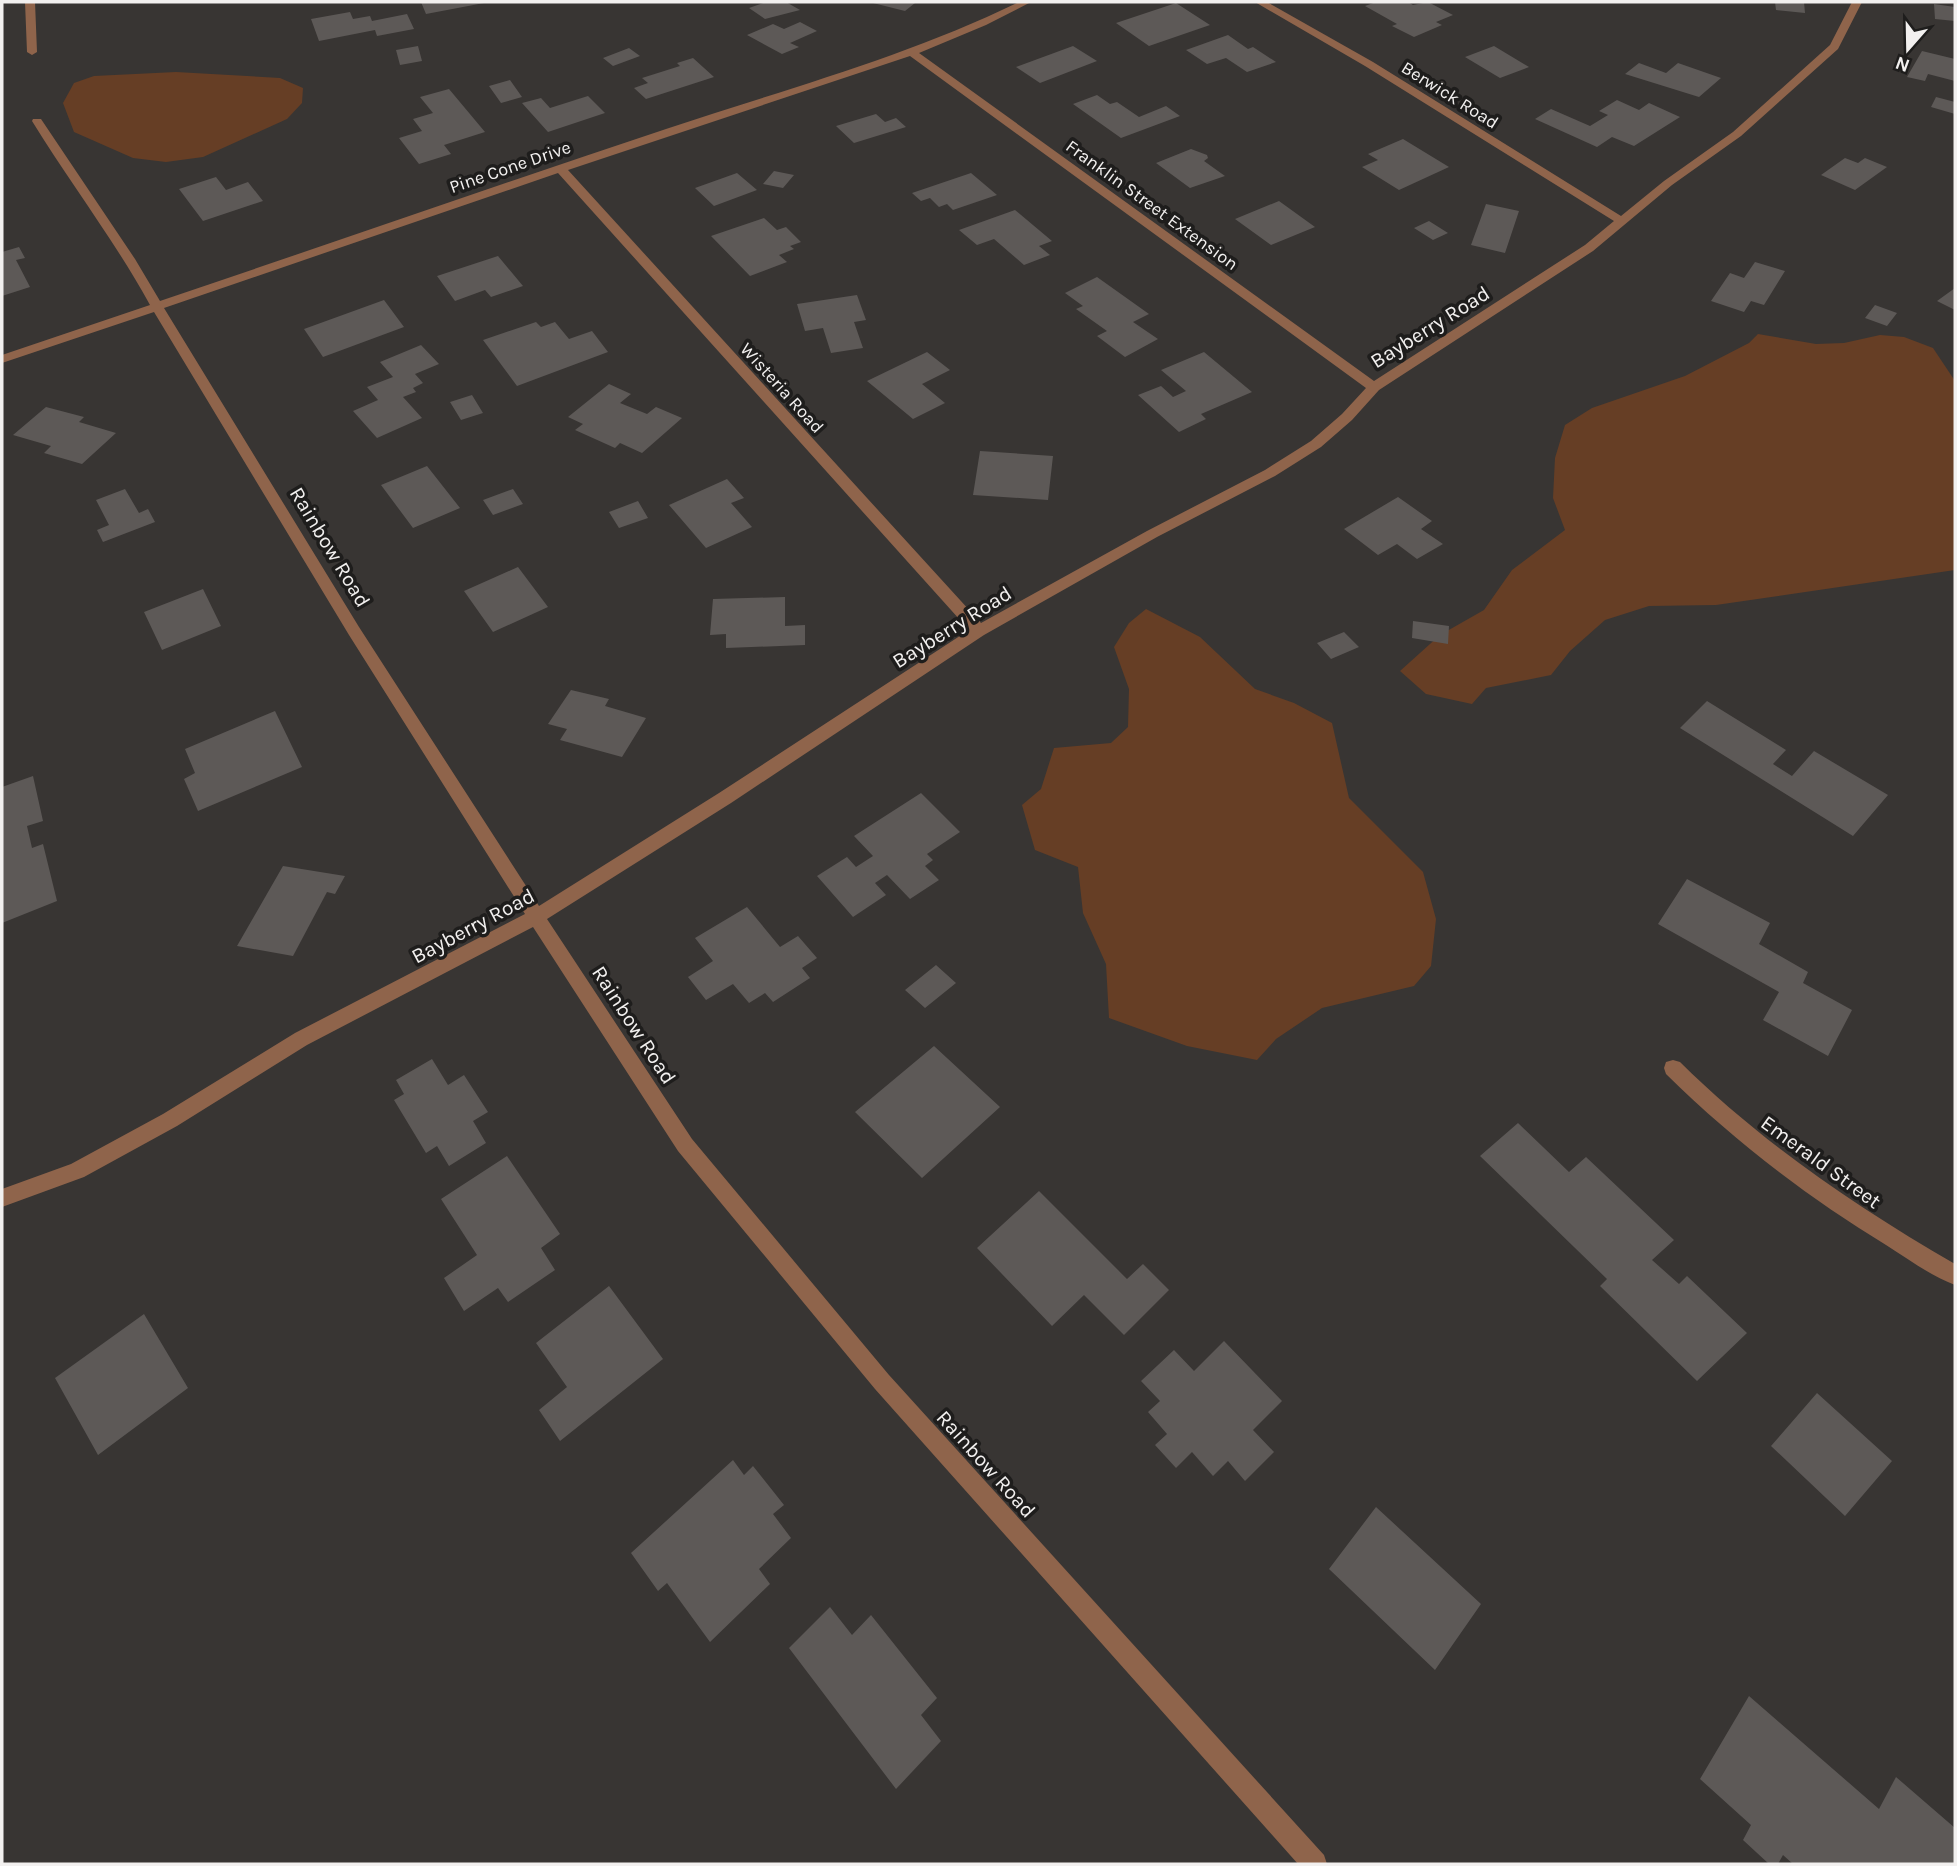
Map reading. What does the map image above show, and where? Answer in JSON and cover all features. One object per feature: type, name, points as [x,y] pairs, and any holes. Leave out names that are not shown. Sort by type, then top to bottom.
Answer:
[{"type":"street","points":[[30,2],[32,52]]},
{"type":"street","name":"Pine Cone Drive","points":[[2,359],[910,51],[1026,2]]},
{"type":"street","name":"Berwick Road","points":[[1260,2],[1369,64],[1620,220]]},
{"type":"street","name":"Bayberry Road","points":[[2,1198],[77,1171],[170,1120],[302,1039],[536,917],[725,798],[979,631],[1152,534],[1270,473],[1316,444],[1347,417],[1374,387],[1549,276],[1737,134],[1834,47],[1857,2]]},
{"type":"street","name":"Franklin Street Extension","points":[[910,51],[1374,387]]},
{"type":"street","name":"Rainbow Road","points":[[37,121],[73,179],[135,264],[157,307],[354,631],[536,917],[685,1144],[891,1392],[1315,1864]]},
{"type":"street","name":"Wisteria Road","points":[[560,169],[979,631]]},
{"type":"street","name":"Emerald Street","points":[[1673,1068],[1714,1111],[1811,1188],[1879,1232],[1955,1275]]},
{"type":"shaded area","points":[[176,72],[280,78],[303,88],[302,103],[287,119],[203,157],[166,162],[133,158],[74,132],[63,103],[74,83],[94,76]]},
{"type":"shaded area","points":[[1758,334],[1816,344],[1844,343],[1880,335],[1904,337],[1933,348],[1955,381],[1955,570],[1716,605],[1649,606],[1605,620],[1570,651],[1551,675],[1486,688],[1472,704],[1426,694],[1400,671],[1440,635],[1484,610],[1512,570],[1565,530],[1553,498],[1555,458],[1565,425],[1592,408],[1685,376],[1749,343]]},
{"type":"shaded area","points":[[1146,609],[1200,637],[1255,689],[1294,703],[1332,723],[1349,798],[1423,872],[1436,919],[1431,966],[1414,986],[1322,1008],[1276,1039],[1257,1060],[1187,1046],[1109,1018],[1106,964],[1083,913],[1078,867],[1035,850],[1022,805],[1041,789],[1054,748],[1111,743],[1128,727],[1129,689],[1114,647],[1129,623]]},
{"type":"building","points":[[421,2],[484,2],[484,3],[426,14]]},
{"type":"building","points":[[766,2],[786,2],[800,10],[765,19],[749,8]]},
{"type":"building","points":[[1376,2],[1408,2],[1413,5],[1428,2],[1453,15],[1436,22],[1442,25],[1414,37],[1392,26],[1397,24],[1365,6]]},
{"type":"building","points":[[1775,2],[1804,2],[1805,13],[1776,10]]},
{"type":"building","points":[[873,3],[915,3],[905,11]]},
{"type":"building","points":[[1176,3],[1210,25],[1149,46],[1116,23]]},
{"type":"building","points":[[1934,4],[1955,7],[1955,21],[1935,19]]},
{"type":"building","points":[[350,12],[353,19],[370,16],[372,21],[407,14],[414,29],[377,36],[375,30],[319,41],[311,19]]},
{"type":"building","points":[[800,22],[817,31],[790,43],[799,47],[782,54],[747,35],[773,24],[784,29]]},
{"type":"building","points":[[1228,35],[1248,49],[1253,47],[1276,62],[1247,72],[1226,58],[1207,64],[1186,50]]},
{"type":"building","points":[[418,46],[422,61],[400,65],[396,50]]},
{"type":"building","points":[[1073,46],[1097,61],[1040,83],[1016,67]]},
{"type":"building","points":[[1494,46],[1529,67],[1500,78],[1465,57]]},
{"type":"building","points":[[629,48],[640,56],[613,66],[603,58]]},
{"type":"building","points":[[1922,51],[1955,59],[1955,81],[1928,74],[1925,81],[1907,77]]},
{"type":"building","points":[[693,58],[714,77],[646,99],[634,88],[648,83],[642,78],[680,66],[677,63]]},
{"type":"building","points":[[1639,63],[1666,73],[1678,63],[1721,78],[1699,97],[1625,74]]},
{"type":"building","points":[[510,80],[522,97],[501,103],[489,86]]},
{"type":"building","points":[[449,89],[485,132],[444,145],[451,154],[419,164],[399,138],[422,131],[413,119],[433,113],[420,97]]},
{"type":"building","points":[[1097,95],[1110,104],[1117,102],[1139,117],[1166,106],[1180,116],[1121,138],[1073,104]]},
{"type":"building","points":[[588,96],[605,113],[548,132],[522,103],[541,98],[550,108]]},
{"type":"building","points":[[1936,97],[1955,102],[1955,114],[1931,107]]},
{"type":"building","points":[[1617,100],[1639,110],[1649,103],[1680,117],[1634,146],[1612,137],[1597,147],[1535,119],[1551,109],[1590,126],[1608,115],[1599,111]]},
{"type":"building","points":[[876,114],[885,122],[896,118],[906,127],[854,143],[836,126]]},
{"type":"building","points":[[1403,139],[1449,167],[1399,190],[1362,167],[1378,160],[1368,154]]},
{"type":"building","points":[[1191,149],[1207,155],[1208,158],[1204,161],[1225,176],[1190,188],[1156,163]]},
{"type":"building","points":[[1845,158],[1858,163],[1865,158],[1887,167],[1855,190],[1821,175]]},
{"type":"building","points":[[774,171],[794,175],[783,188],[763,184]]},
{"type":"building","points":[[737,173],[757,190],[714,206],[695,188]]},
{"type":"building","points":[[971,173],[997,195],[953,210],[947,204],[939,207],[930,198],[921,201],[912,193]]},
{"type":"building","points":[[216,177],[226,190],[248,182],[263,201],[203,221],[179,189]]},
{"type":"building","points":[[1279,201],[1315,227],[1271,245],[1235,219]]},
{"type":"building","points":[[1486,204],[1519,211],[1505,253],[1471,245]]},
{"type":"building","points":[[1015,210],[1052,241],[1039,246],[1050,255],[1024,265],[994,239],[977,245],[959,230]]},
{"type":"building","points":[[764,218],[777,230],[786,227],[801,242],[790,246],[794,249],[779,255],[787,262],[750,276],[711,236]]},
{"type":"building","points":[[1429,221],[1448,233],[1433,240],[1414,228]]},
{"type":"building","points":[[19,247],[25,258],[16,260],[30,287],[2,296],[2,252]]},
{"type":"building","points":[[498,256],[523,286],[491,297],[485,290],[455,301],[437,276]]},
{"type":"building","points":[[1755,262],[1785,271],[1764,305],[1751,301],[1744,312],[1711,301],[1730,273],[1744,278]]},
{"type":"building","points":[[1097,277],[1149,314],[1133,322],[1158,339],[1125,357],[1097,336],[1107,331],[1076,309],[1083,306],[1065,293]]},
{"type":"building","points":[[1955,288],[1955,310],[1937,301]]},
{"type":"building","points":[[857,295],[866,320],[854,322],[863,348],[831,353],[823,328],[805,331],[797,304]]},
{"type":"building","points":[[384,300],[404,327],[323,357],[304,329]]},
{"type":"building","points":[[1875,305],[1897,313],[1887,326],[1865,318]]},
{"type":"building","points":[[536,322],[541,327],[555,322],[569,339],[592,331],[608,352],[517,386],[483,340]]},
{"type":"building","points":[[421,345],[439,364],[415,374],[423,383],[413,388],[416,392],[403,397],[422,418],[377,438],[353,411],[378,400],[367,387],[393,377],[380,362]]},
{"type":"building","points":[[927,352],[950,370],[922,384],[945,403],[913,419],[867,381]]},
{"type":"building","points":[[1204,352],[1252,392],[1201,414],[1206,419],[1179,432],[1138,395],[1161,386],[1173,397],[1186,391],[1161,370]]},
{"type":"building","points":[[609,384],[631,394],[620,403],[647,414],[656,407],[682,418],[642,453],[620,443],[615,448],[575,430],[583,424],[568,417]]},
{"type":"building","points":[[472,395],[483,413],[461,420],[450,402]]},
{"type":"building","points":[[46,407],[84,417],[79,422],[116,433],[82,464],[44,453],[51,446],[13,435]]},
{"type":"building","points":[[980,451],[1053,456],[1048,500],[973,495]]},
{"type":"building","points":[[427,466],[460,508],[413,528],[381,485]]},
{"type":"building","points":[[727,479],[744,498],[731,503],[752,527],[706,548],[669,505]]},
{"type":"building","points":[[125,489],[139,513],[148,509],[155,522],[103,542],[97,530],[109,525],[96,500]]},
{"type":"building","points":[[513,489],[523,504],[493,515],[483,500]]},
{"type":"building","points":[[1398,497],[1432,521],[1421,529],[1443,544],[1417,559],[1397,544],[1378,555],[1344,529]]},
{"type":"building","points":[[638,501],[648,518],[619,528],[609,512]]},
{"type":"building","points":[[518,567],[548,607],[493,632],[464,591]]},
{"type":"building","points":[[203,589],[221,626],[162,650],[144,612]]},
{"type":"building","points":[[785,597],[785,626],[805,625],[805,645],[726,648],[726,634],[710,635],[713,599]]},
{"type":"building","points":[[1413,621],[1449,626],[1448,644],[1412,638]]},
{"type":"building","points":[[1344,632],[1359,647],[1331,659],[1317,643]]},
{"type":"building","points":[[571,690],[609,699],[605,706],[646,718],[622,757],[560,740],[567,729],[548,724]]},
{"type":"building","points":[[1707,701],[1786,750],[1773,764],[1792,776],[1814,751],[1888,795],[1853,836],[1680,728]]},
{"type":"building","points":[[275,711],[302,767],[198,811],[184,779],[195,773],[185,749]]},
{"type":"building","points":[[33,776],[43,821],[27,826],[32,848],[43,844],[57,901],[2,923],[2,787]]},
{"type":"building","points":[[921,793],[960,832],[927,854],[933,860],[925,866],[939,880],[910,899],[887,875],[875,883],[886,895],[853,917],[817,876],[847,857],[856,867],[873,856],[854,836]]},
{"type":"building","points":[[283,866],[345,876],[335,894],[327,892],[293,956],[237,946]]},
{"type":"building","points":[[1687,879],[1770,923],[1759,944],[1808,972],[1803,983],[1852,1010],[1828,1056],[1763,1020],[1779,992],[1658,924]]},
{"type":"building","points":[[747,907],[780,947],[798,936],[817,958],[802,968],[810,978],[773,1002],[765,993],[749,1003],[733,984],[706,1000],[688,977],[713,961],[695,938]]},
{"type":"building","points":[[936,965],[956,983],[925,1008],[905,990]]},
{"type":"building","points":[[934,1046],[1000,1107],[922,1178],[855,1112]]},
{"type":"building","points":[[432,1059],[448,1085],[464,1075],[488,1112],[473,1121],[486,1143],[449,1166],[437,1146],[426,1153],[394,1100],[404,1094],[396,1080]]},
{"type":"building","points":[[1518,1123],[1569,1172],[1586,1157],[1674,1240],[1652,1260],[1679,1284],[1687,1276],[1747,1333],[1697,1381],[1600,1286],[1607,1279],[1480,1156]]},
{"type":"building","points":[[507,1156],[560,1234],[541,1248],[555,1270],[508,1302],[498,1288],[464,1311],[444,1278],[477,1255],[441,1199]]},
{"type":"building","points":[[1039,1191],[1127,1279],[1143,1264],[1169,1290],[1124,1335],[1084,1295],[1052,1326],[977,1248]]},
{"type":"building","points":[[609,1286],[663,1359],[560,1441],[539,1410],[567,1387],[536,1343]]},
{"type":"building","points":[[144,1314],[188,1388],[98,1455],[55,1378]]},
{"type":"building","points":[[1224,1341],[1282,1401],[1253,1430],[1274,1452],[1245,1481],[1228,1461],[1213,1476],[1192,1452],[1176,1468],[1155,1445],[1167,1434],[1148,1412],[1160,1401],[1141,1381],[1174,1350],[1194,1371]]},
{"type":"building","points":[[1817,1393],[1892,1461],[1845,1516],[1771,1446]]},
{"type":"building","points":[[733,1460],[744,1475],[753,1466],[784,1505],[773,1514],[791,1538],[759,1569],[770,1584],[710,1642],[667,1583],[658,1591],[631,1553]]},
{"type":"building","points":[[1376,1507],[1481,1604],[1435,1670],[1329,1569]]},
{"type":"building","points":[[830,1607],[852,1635],[871,1615],[937,1698],[921,1715],[941,1741],[896,1789],[789,1648]]},
{"type":"building","points":[[1749,1696],[1879,1809],[1896,1777],[1955,1828],[1955,1864],[1793,1864],[1783,1855],[1778,1864],[1769,1864],[1743,1840],[1751,1825],[1700,1779]]}]
